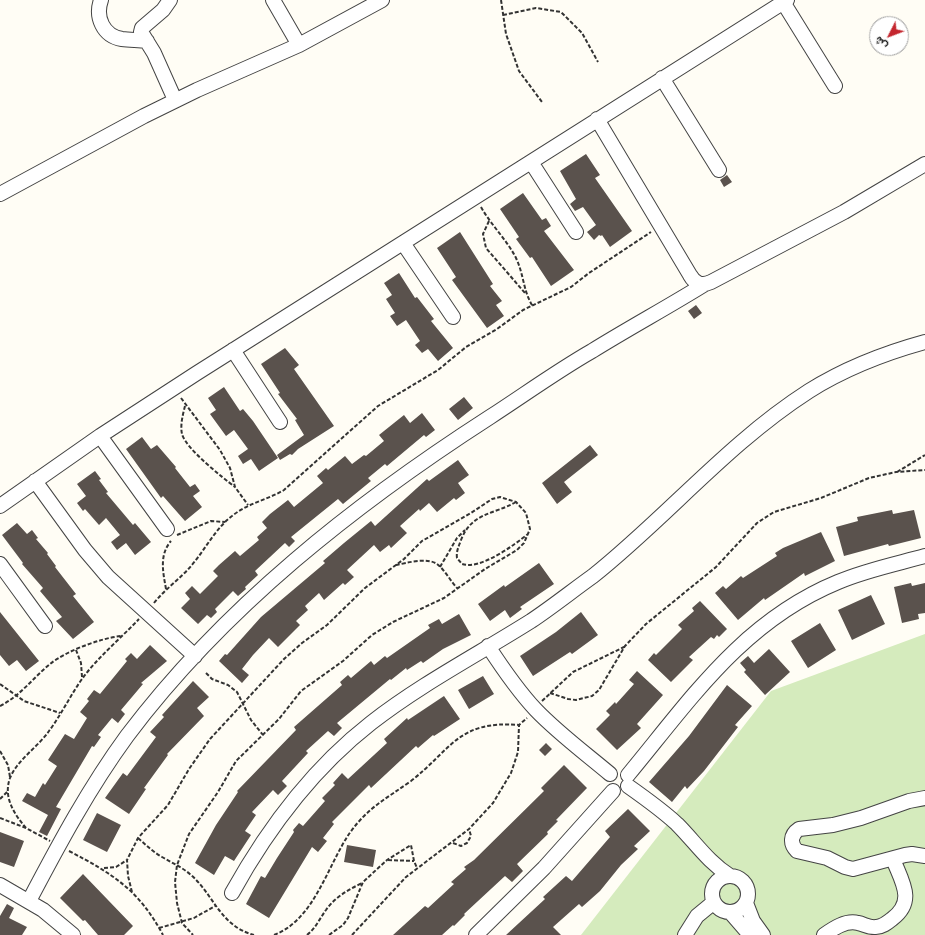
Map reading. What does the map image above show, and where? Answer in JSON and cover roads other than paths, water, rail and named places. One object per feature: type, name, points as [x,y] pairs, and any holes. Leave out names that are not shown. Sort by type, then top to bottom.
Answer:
[{"type":"street","points":[[101,0],[100,18],[105,30],[116,38],[147,42]]},
{"type":"street","points":[[170,0],[163,10],[142,28],[142,36],[147,42],[175,100]]},
{"type":"street","points":[[273,0],[299,46]]},
{"type":"street","points":[[0,194],[175,100],[299,46],[382,0]]},
{"type":"street","points":[[0,506],[100,436],[233,350],[785,1],[836,86]]},
{"type":"street","points":[[662,78],[719,170]]},
{"type":"street","points":[[597,119],[692,278],[697,283],[704,284]]},
{"type":"street","points":[[531,162],[576,232]]},
{"type":"street","points":[[29,901],[94,784],[122,744],[195,656],[274,579],[394,482],[467,431],[571,364],[704,284],[793,240],[925,164]]},
{"type":"street","points":[[404,243],[453,317]]},
{"type":"street","points":[[232,893],[263,840],[281,814],[328,761],[370,724],[428,682],[552,607],[607,564],[663,515],[729,452],[772,417],[804,395],[861,364],[925,342]]},
{"type":"street","points":[[233,350],[280,422]]},
{"type":"street","points":[[100,436],[167,529]]},
{"type":"street","points":[[35,481],[96,564],[120,589],[195,656]]},
{"type":"street","points":[[476,935],[549,863],[613,791],[624,791],[628,780],[710,674],[729,655],[770,621],[813,594],[860,573],[925,556]]},
{"type":"street","points":[[0,564],[45,626]]},
{"type":"street","points":[[488,646],[510,679],[535,709],[555,728],[610,774]]},
{"type":"street","points":[[610,774],[619,770],[678,825],[705,856],[730,876],[739,878],[746,885],[748,894],[746,904],[753,921],[763,935]]},
{"type":"street","points":[[610,774],[608,783],[613,791]]},
{"type":"street","points":[[925,798],[909,801],[833,825],[799,829],[795,831],[791,839],[792,844],[797,851],[827,858],[849,869],[858,869],[878,861],[912,854],[925,856]]},
{"type":"street","points":[[705,856],[711,871],[714,886]]},
{"type":"street","points":[[824,935],[838,926],[849,922],[878,927],[900,912],[905,902],[905,892],[893,859]]},
{"type":"street","points":[[730,876],[718,880],[714,886],[712,894],[714,902],[719,908],[730,912],[737,911],[746,904]]},
{"type":"street","points":[[0,885],[29,901],[57,920],[73,935]]},
{"type":"street","points":[[685,935],[697,916],[714,902]]},
{"type":"street","points":[[730,912],[750,935]]}]
